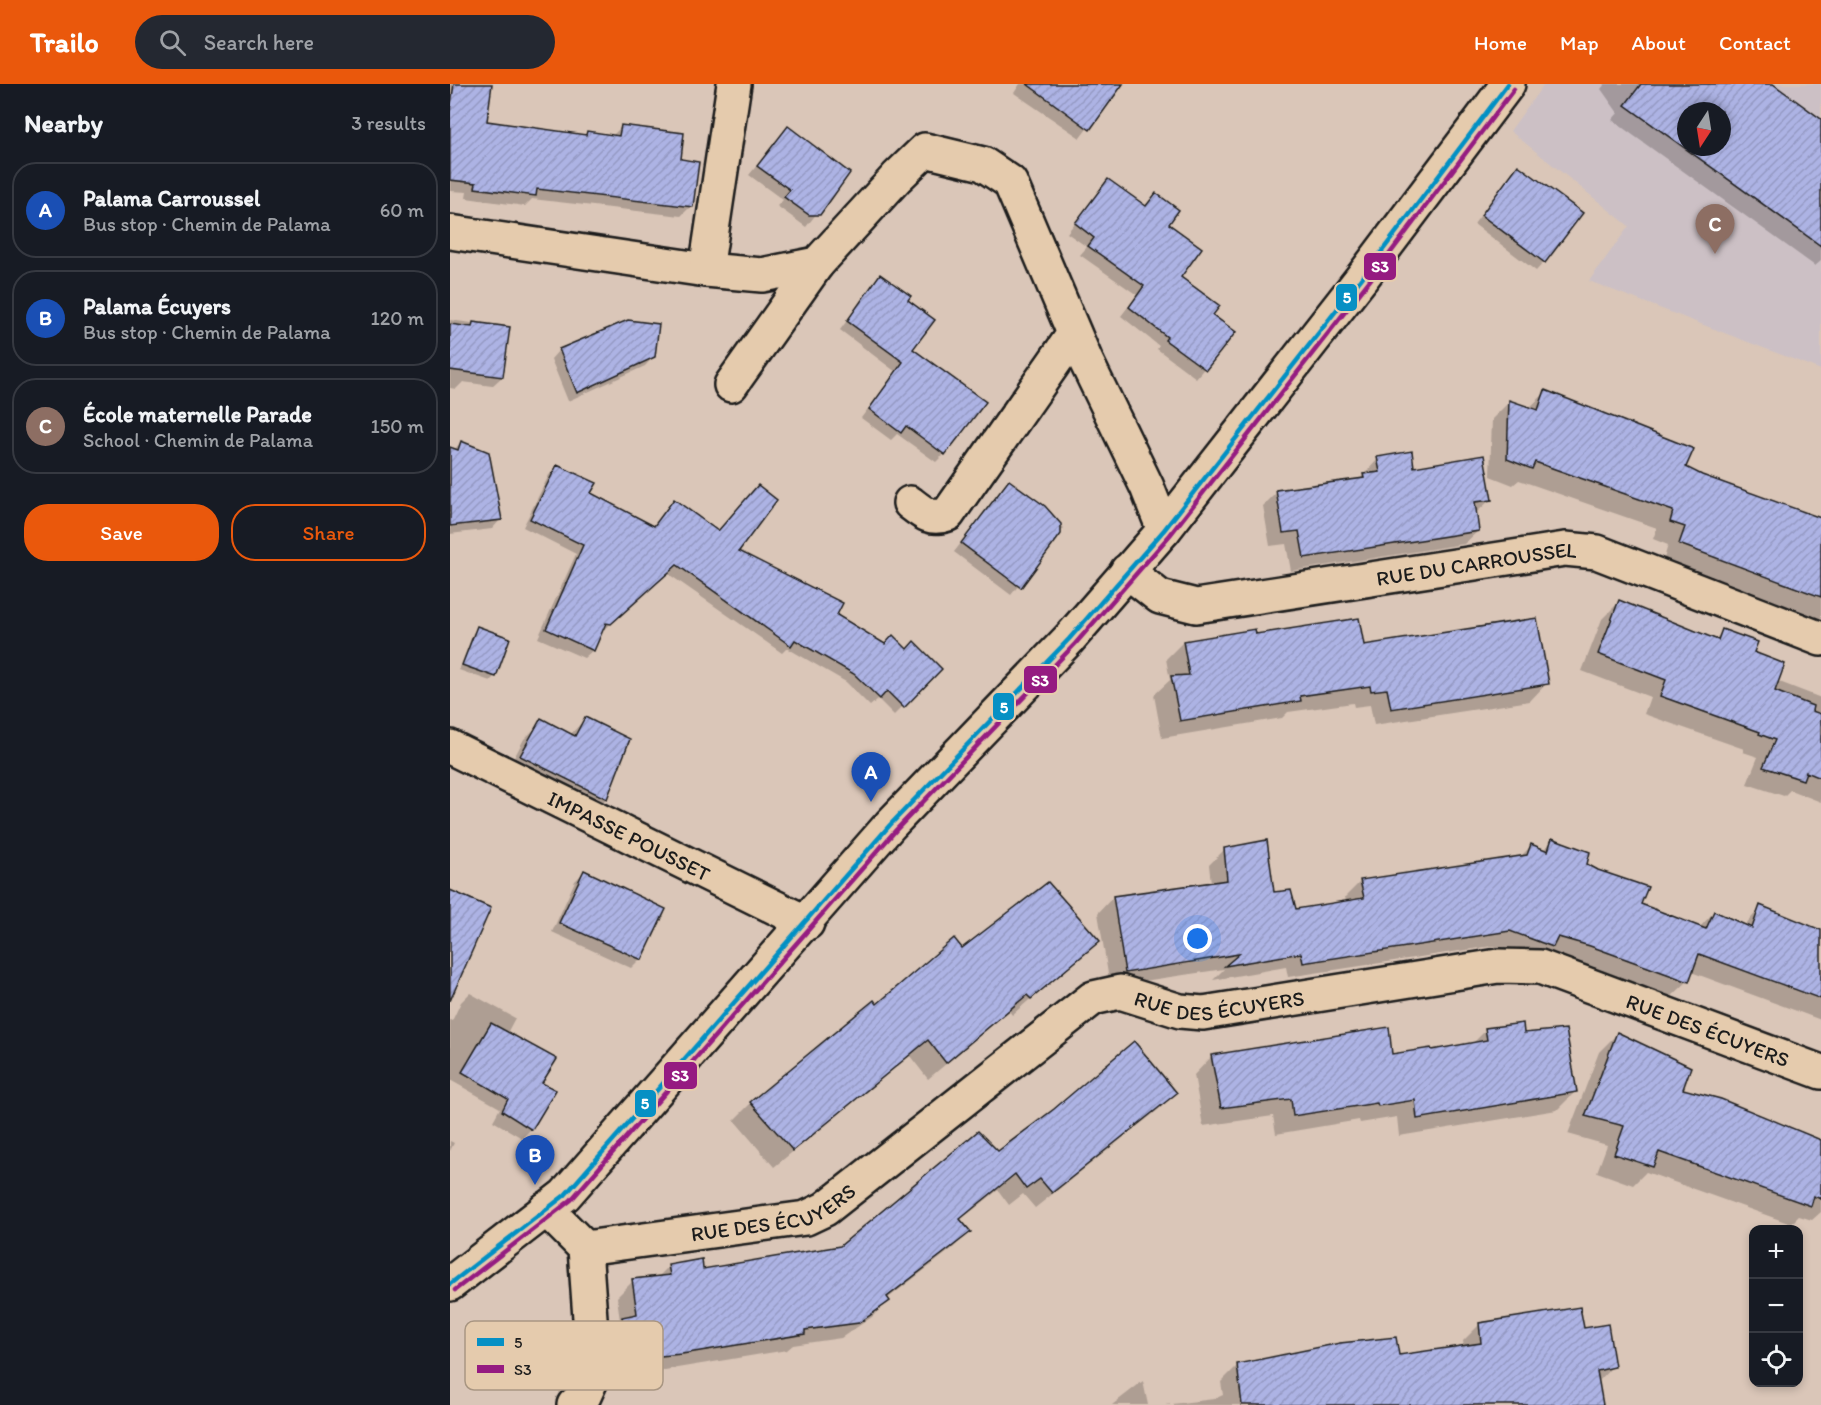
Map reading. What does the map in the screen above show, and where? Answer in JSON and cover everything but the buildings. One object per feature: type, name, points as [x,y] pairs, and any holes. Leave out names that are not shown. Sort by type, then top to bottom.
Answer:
[{"type":"street","points":[[706,270],[734,84]]},
{"type":"street","points":[[450,1284],[565,1195],[807,923],[890,825],[1069,639],[1164,530],[1365,275],[1508,84]]},
{"type":"street","points":[[731,386],[817,264],[925,150],[983,164],[1010,182],[1074,334],[1147,487],[1164,530]]},
{"type":"street","points":[[450,232],[706,270],[762,275],[817,264]]},
{"type":"street","points":[[910,503],[927,516],[937,518],[948,514],[1074,334]]},
{"type":"street","name":"RUE DU CARROUSSEL","points":[[1127,571],[1160,597],[1196,606],[1565,549],[1597,552],[1821,639]]},
{"type":"street","name":"IMPASSE POUSSET","points":[[450,747],[807,923]]},
{"type":"street","name":"RUE DES ÉCUYERS","points":[[585,1248],[806,1218],[825,1209],[1093,998],[1120,992],[1180,1011],[1203,1013],[1498,966],[1540,967],[1821,1072]]},
{"type":"street","points":[[546,1209],[585,1248],[590,1321]]},
{"type":"street","points":[[574,1405],[584,1396],[587,1390]]},
{"type":"shaded area","points":[[1544,84],[1821,84],[1821,370],[1589,281],[1629,226],[1510,131]]},
{"type":"transit line","name":"5","points":[[450,1284],[565,1195],[890,825],[1069,639],[1164,530],[1364,275],[1508,84]]},
{"type":"transit line","name":"S3","points":[[455,1290],[571,1200],[896,830],[1075,644],[1170,535],[1370,280],[1514,89]]},
{"type":"place","name":"École maternelle Parade","points":[[1715,254]]},
{"type":"place","name":"Palama Carroussel","points":[[871,802]]},
{"type":"place","name":"Palama Écuyers","points":[[535,1185]]}]
